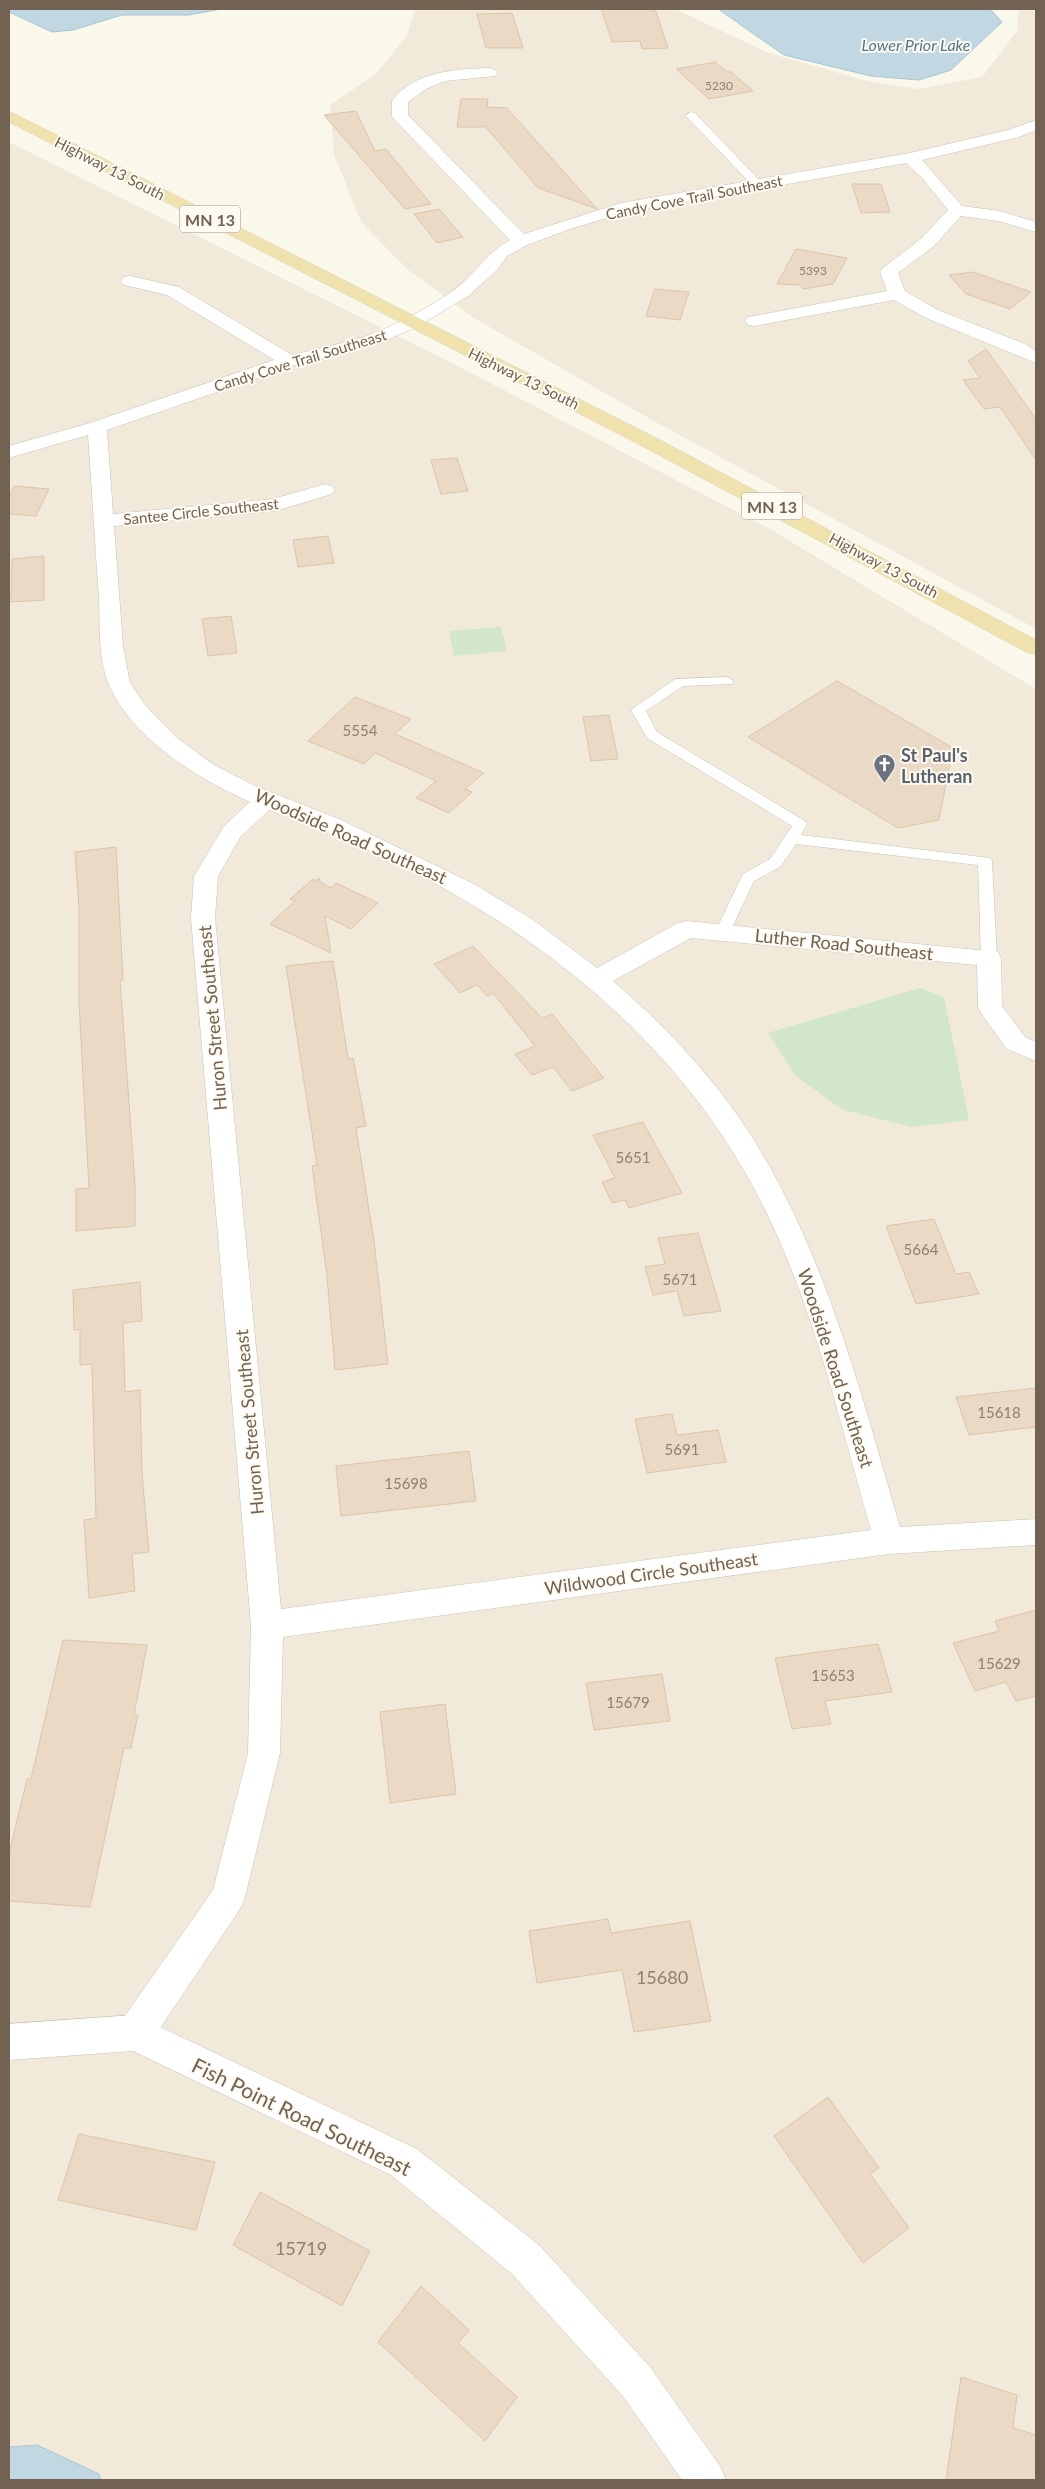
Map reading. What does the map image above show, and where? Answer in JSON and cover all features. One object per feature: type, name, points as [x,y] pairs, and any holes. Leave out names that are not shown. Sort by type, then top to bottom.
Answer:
[{"type":"main road","name":"Highway 13 South","points":[[9,116],[412,322],[610,420],[1036,648]]},
{"type":"street","points":[[490,73],[440,77],[415,87],[400,101],[400,116],[521,241]]},
{"type":"street","name":"Candy Cove Trail Southeast","points":[[9,452],[98,427],[288,361],[372,340],[412,322],[462,292],[491,266],[501,252],[521,241],[621,208],[910,158],[1013,134],[1036,125]]},
{"type":"street","points":[[910,158],[929,176],[957,210],[1000,216],[1036,227]]},
{"type":"street","points":[[957,210],[928,242],[889,272],[897,294],[932,314],[1019,348],[1036,358]]},
{"type":"street","points":[[130,281],[173,291],[288,361]]},
{"type":"street","points":[[754,321],[897,294]]},
{"type":"street","name":"Woodside Road Southeast","points":[[98,427],[113,651],[120,688],[154,731],[198,767],[266,800],[329,823],[448,879],[538,935],[597,979],[657,1036],[742,1143],[782,1214],[807,1274],[826,1327],[889,1541]]},
{"type":"street","name":"Santee Circle Southeast","points":[[104,521],[275,506],[325,490]]},
{"type":"street","name":"Huron Street Southeast","points":[[135,2033],[228,1897],[264,1754],[267,1625],[203,918],[206,876],[232,831],[266,800]]},
{"type":"street","name":"Luther Road Southeast","points":[[597,979],[687,928],[989,958]]},
{"type":"street","points":[[989,958],[990,1006],[1016,1043],[1036,1052]]},
{"type":"street","name":"Wildwood Circle Southeast","points":[[267,1625],[889,1541],[1036,1532]]},
{"type":"street","name":"Fish Point Road Southeast","points":[[9,2042],[135,2033],[404,2162],[526,2259],[636,2381],[706,2480]]},
{"type":"lane","points":[[691,115],[757,184]]},
{"type":"lane","points":[[723,932],[748,878],[775,863],[800,824],[652,736],[638,710],[680,682],[727,681]]},
{"type":"lane","points":[[792,839],[985,861],[989,958]]},
{"type":"shaded area","points":[[415,9],[675,9],[769,53],[867,81],[919,89],[982,77],[1017,31],[1019,9],[1036,9],[1036,629],[652,420],[474,318],[407,269],[361,222],[334,154],[330,105],[376,74],[407,35]]},
{"type":"shaded area","points":[[9,142],[450,362],[768,528],[1036,689],[1036,2480],[9,2480]]},
{"type":"green space","points":[[501,627],[507,651],[454,656],[449,631]]},
{"type":"green space","points":[[920,988],[944,997],[969,1120],[912,1127],[843,1110],[796,1076],[768,1033]]},
{"type":"water","points":[[9,9],[221,9],[189,15],[122,15],[73,30],[52,32],[9,12]]},
{"type":"water","name":"Lower Prior Lake","points":[[718,9],[990,9],[1002,22],[951,70],[919,80],[871,76],[784,55]]},
{"type":"water","points":[[37,2445],[99,2474],[101,2480],[9,2480],[9,2447]]},
{"type":"building","points":[[601,9],[655,9],[668,48],[642,49],[640,41],[612,42]]},
{"type":"building","points":[[512,13],[523,48],[486,48],[477,14]]},
{"type":"building","points":[[715,62],[727,72],[731,72],[753,91],[709,99],[676,69]]},
{"type":"building","points":[[461,99],[488,99],[487,107],[507,108],[597,209],[538,188],[484,125],[484,127],[457,127]]},
{"type":"building","points":[[356,111],[375,151],[386,149],[431,204],[405,209],[324,115]]},
{"type":"building","points":[[852,184],[881,184],[890,212],[861,213]]},
{"type":"building","points":[[439,209],[463,237],[437,243],[414,214]]},
{"type":"building","points":[[796,249],[847,258],[833,284],[803,289],[799,285],[777,284]]},
{"type":"building","points":[[973,272],[1031,292],[1010,309],[966,294],[949,275]]},
{"type":"building","points":[[655,289],[689,292],[680,320],[646,316]]},
{"type":"building","points":[[986,349],[1036,419],[1036,460],[1000,407],[984,409],[963,380],[980,378],[968,361]]},
{"type":"building","points":[[457,458],[468,491],[441,494],[431,460]]},
{"type":"building","points":[[14,486],[49,489],[36,516],[9,514],[9,497]]},
{"type":"building","points":[[328,536],[334,563],[298,567],[293,540]]},
{"type":"building","points":[[44,556],[44,600],[11,602],[12,559]]},
{"type":"building","points":[[231,616],[237,653],[208,656],[202,619]]},
{"type":"building","name":"St Paul's Lutheran","points":[[837,681],[953,748],[939,820],[898,828],[748,737]]},
{"type":"building","points":[[355,697],[411,719],[395,734],[484,773],[465,789],[472,792],[449,813],[416,798],[436,781],[375,753],[364,764],[308,741]]},
{"type":"building","points":[[609,715],[618,759],[591,761],[583,717]]},
{"type":"building","points":[[116,847],[123,980],[120,980],[135,1184],[135,1226],[76,1231],[76,1189],[89,1188],[79,1003],[79,907],[75,852]]},
{"type":"building","points":[[319,878],[320,882],[331,888],[336,883],[378,903],[351,929],[325,916],[331,953],[270,924],[295,901],[290,899],[313,879],[316,881]]},
{"type":"building","points":[[473,946],[542,1018],[552,1014],[604,1078],[572,1091],[553,1067],[532,1075],[515,1054],[535,1046],[493,993],[487,996],[477,985],[460,993],[434,964]]},
{"type":"building","points":[[333,961],[348,1059],[353,1058],[366,1126],[356,1128],[374,1241],[388,1364],[335,1370],[327,1276],[312,1166],[317,1165],[286,966]]},
{"type":"building","points":[[643,1122],[682,1193],[629,1208],[625,1200],[612,1203],[602,1182],[615,1178],[593,1135]]},
{"type":"building","points":[[934,1219],[956,1274],[969,1272],[979,1294],[916,1304],[886,1226]]},
{"type":"building","points":[[698,1233],[721,1311],[684,1316],[677,1291],[653,1295],[645,1267],[665,1264],[658,1238]]},
{"type":"building","points":[[140,1282],[142,1321],[123,1323],[125,1392],[140,1390],[142,1474],[149,1552],[132,1554],[135,1591],[89,1598],[84,1520],[96,1518],[92,1364],[80,1365],[80,1330],[74,1330],[73,1290]]},
{"type":"building","points":[[1036,1388],[1036,1427],[969,1435],[956,1397]]},
{"type":"building","points":[[672,1414],[677,1435],[718,1430],[726,1462],[647,1473],[635,1419]]},
{"type":"building","points":[[469,1451],[476,1501],[341,1516],[336,1466]]},
{"type":"building","points":[[1036,1610],[1036,1696],[1016,1701],[1006,1682],[975,1691],[953,1643],[999,1631],[995,1621]]},
{"type":"building","points":[[63,1640],[147,1645],[134,1715],[138,1715],[131,1748],[124,1748],[90,1907],[9,1901],[9,1854],[27,1779],[31,1779]]},
{"type":"building","points":[[878,1644],[892,1692],[825,1701],[831,1724],[792,1729],[775,1658]]},
{"type":"building","points":[[662,1674],[670,1721],[594,1730],[586,1683]]},
{"type":"building","points":[[445,1704],[456,1794],[390,1803],[380,1712]]},
{"type":"building","points":[[608,1919],[611,1933],[690,1921],[711,2021],[634,2032],[622,1970],[537,1983],[529,1931]]},
{"type":"building","points":[[828,2097],[879,2168],[870,2174],[909,2228],[863,2263],[774,2136]]},
{"type":"building","points":[[79,2134],[215,2162],[196,2230],[58,2200]]},
{"type":"building","points":[[260,2192],[370,2251],[342,2306],[233,2245]]},
{"type":"building","points":[[421,2286],[469,2330],[458,2343],[517,2397],[485,2441],[378,2342]]},
{"type":"building","points":[[961,2377],[1017,2395],[1013,2428],[1036,2435],[1036,2480],[946,2480]]},
{"type":"place","name":"St Paul's Lutheran","points":[[885,784]]}]
